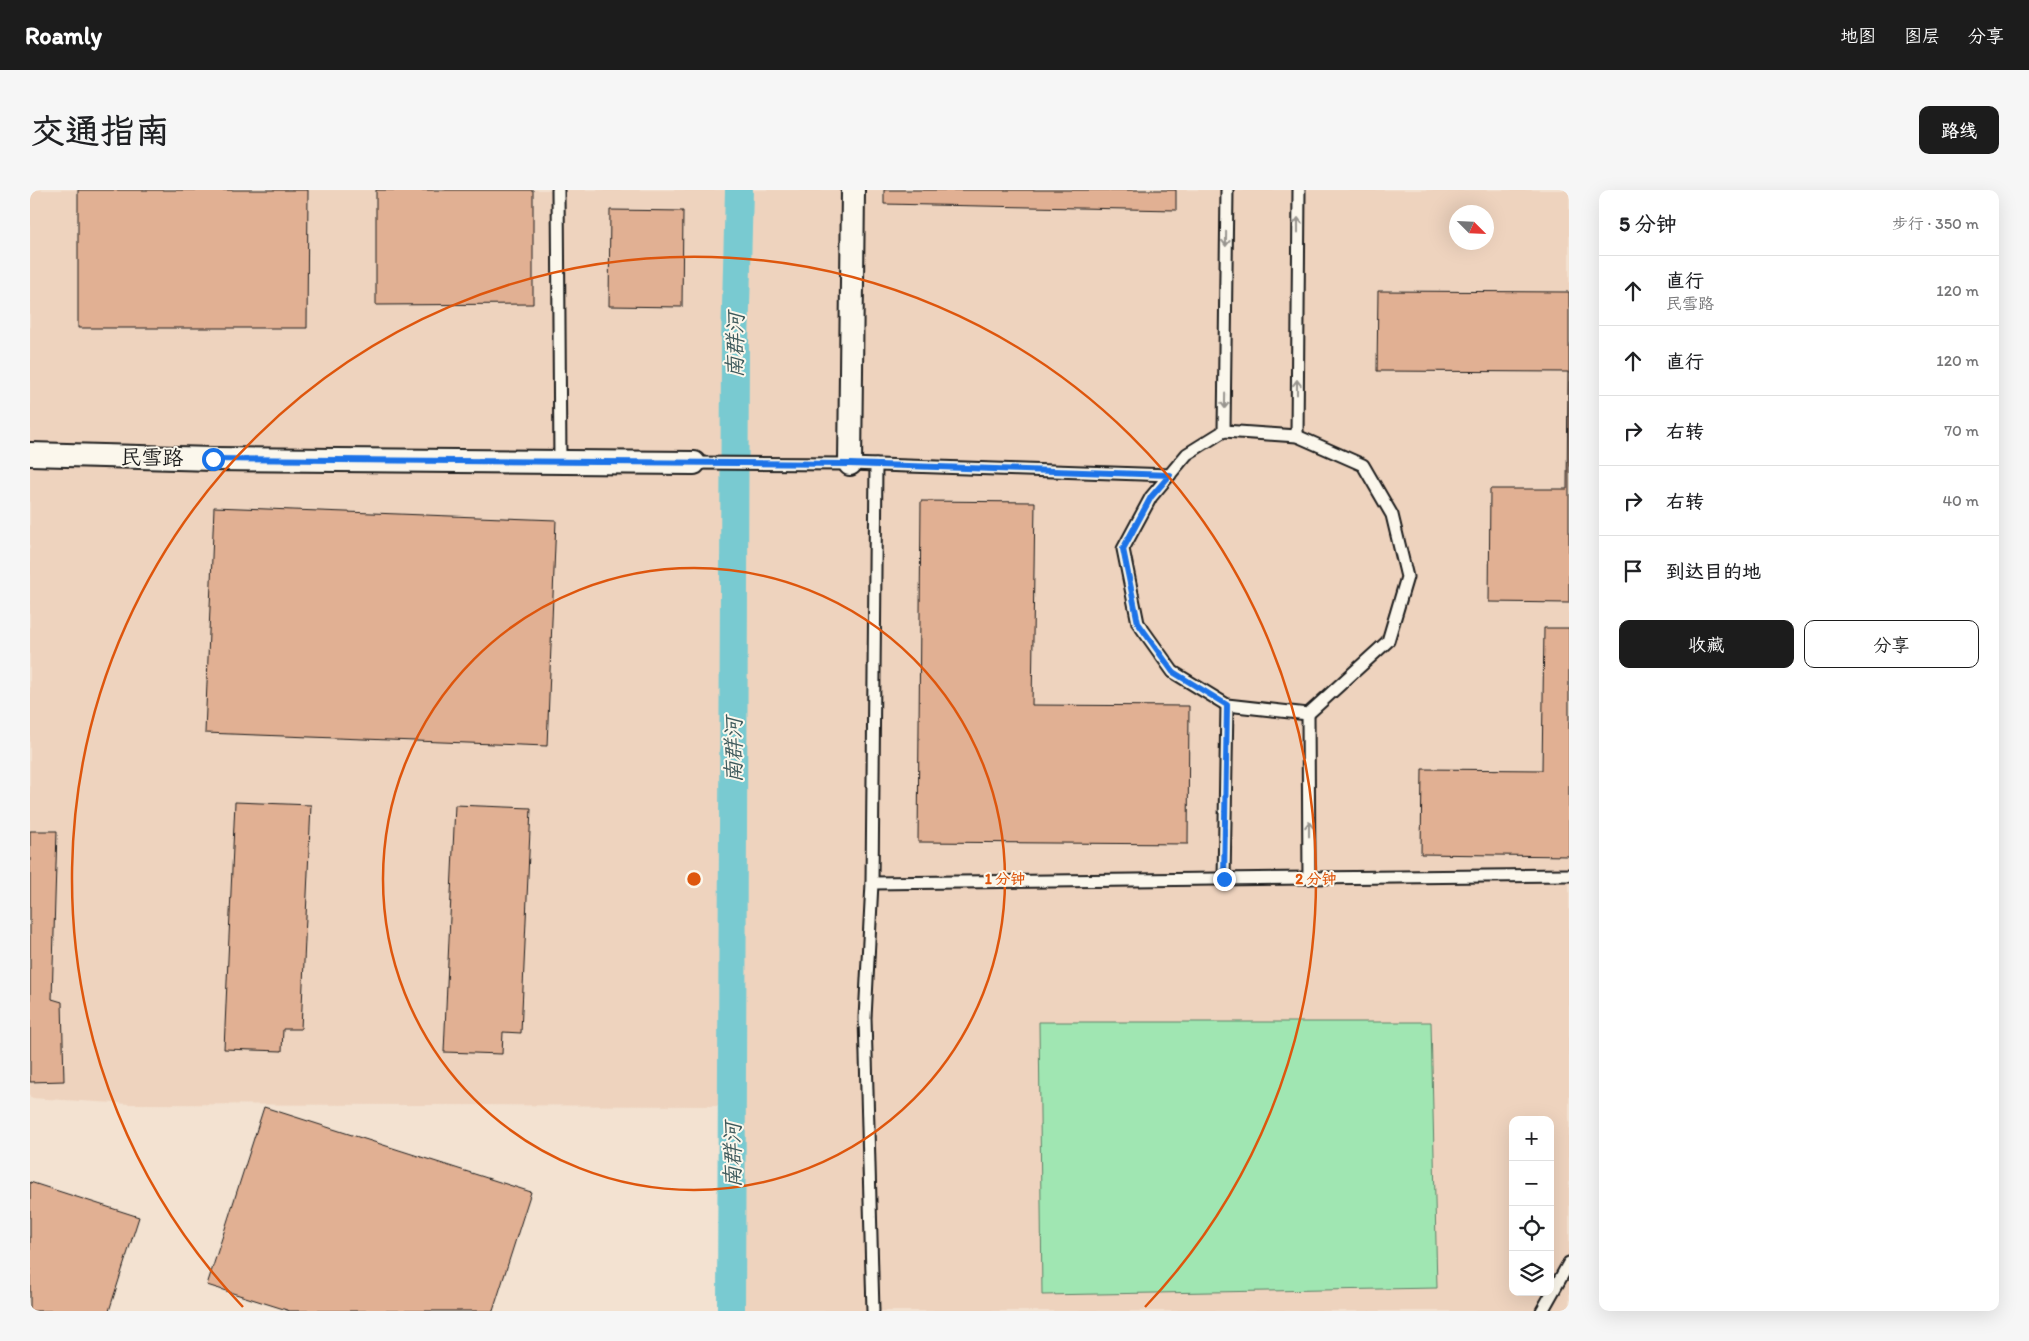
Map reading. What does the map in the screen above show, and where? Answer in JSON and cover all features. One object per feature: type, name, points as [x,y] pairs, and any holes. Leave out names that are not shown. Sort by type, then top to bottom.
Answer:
[{"type":"street","points":[[850,464],[853,190]]},
{"type":"street","name":"民雪路","points":[[30,454],[213,459],[694,463]]},
{"type":"lane","points":[[558,190],[560,462]]},
{"type":"lane","points":[[1224,430],[1227,190]]},
{"type":"lane","points":[[1297,436],[1299,190]]},
{"type":"lane","points":[[1308,714],[1227,705],[1173,672],[1138,623],[1123,549],[1151,497],[1187,454],[1224,430],[1297,436],[1363,465],[1392,515],[1407,577],[1388,641],[1308,714],[1309,878]]},
{"type":"lane","points":[[694,463],[850,464],[1170,475]]},
{"type":"lane","points":[[873,1311],[865,1018],[872,883],[876,465]]},
{"type":"lane","points":[[1224,879],[1227,705]]},
{"type":"lane","points":[[872,883],[1569,875]]},
{"type":"lane","points":[[1542,1311],[1569,1263]]},
{"type":"shaded area","points":[[30,190],[1569,190],[1569,1311],[731,1311],[732,1106],[131,1104],[30,1098]]},
{"type":"green space","points":[[1039,1022],[1431,1022],[1437,1288],[1042,1295]]},
{"type":"building","points":[[78,190],[308,190],[307,328],[78,328]]},
{"type":"building","points":[[376,190],[533,190],[533,304],[376,305]]},
{"type":"building","points":[[884,190],[1176,190],[1176,210],[884,204]]},
{"type":"building","points":[[610,210],[683,211],[682,307],[609,306]]},
{"type":"building","points":[[1378,291],[1569,292],[1569,603],[1489,602],[1490,489],[1567,489],[1568,372],[1377,371]]},
{"type":"building","points":[[921,501],[1035,502],[1032,705],[1189,706],[1188,844],[918,842]]},
{"type":"building","points":[[214,507],[556,520],[547,746],[205,733]]},
{"type":"building","points":[[1544,628],[1569,628],[1569,856],[1421,854],[1422,769],[1542,770]]},
{"type":"building","points":[[235,802],[311,805],[301,1029],[283,1029],[282,1051],[224,1049]]},
{"type":"building","points":[[455,805],[531,808],[521,1033],[503,1032],[502,1054],[444,1052]]},
{"type":"building","points":[[30,831],[57,831],[52,999],[62,1002],[64,1081],[30,1082]]},
{"type":"building","points":[[264,1107],[531,1192],[493,1311],[290,1311],[207,1285]]},
{"type":"building","points":[[30,1182],[139,1217],[109,1311],[30,1311]]},
{"type":"waterway","name":"南群河","points":[[731,1311],[735,345],[739,190]]},
{"type":"route","points":[[213,459],[850,464],[1170,475],[1151,497],[1123,549],[1138,623],[1173,672],[1227,705],[1224,879]]}]
